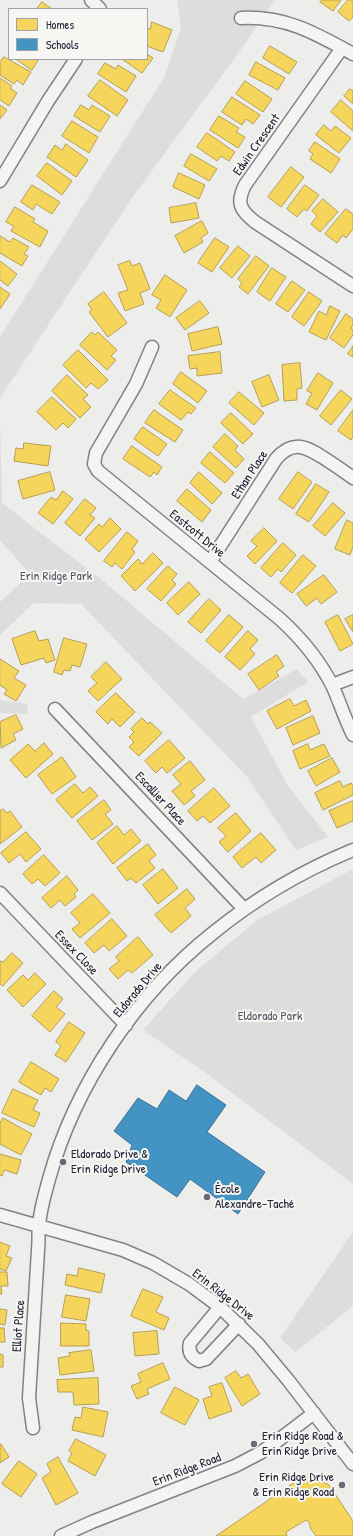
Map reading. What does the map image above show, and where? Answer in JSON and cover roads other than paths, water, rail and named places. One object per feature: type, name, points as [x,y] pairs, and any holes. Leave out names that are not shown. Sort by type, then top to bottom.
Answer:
[{"type":"street","points":[[91,0],[99,8]]},
{"type":"street","points":[[241,18],[264,17],[286,22],[310,31],[353,54]]},
{"type":"street","name":"Edwin Crescent","points":[[342,48],[245,185],[240,195],[240,206],[254,222],[353,286]]},
{"type":"street","points":[[0,181],[40,114],[75,60]]},
{"type":"street","name":"Eastcott Drive","points":[[152,347],[136,384],[98,448],[94,464],[103,476],[210,562],[280,620],[299,638],[316,659],[332,685],[353,735]]},
{"type":"street","name":"Ethan Place","points":[[210,562],[276,459],[288,448],[301,447],[312,450],[353,478]]},
{"type":"street","points":[[332,685],[353,677]]},
{"type":"street","name":"Escallier Place","points":[[55,709],[244,909]]},
{"type":"street","name":"Eldorado Drive","points":[[39,1225],[41,1206],[52,1168],[71,1115],[100,1061],[126,1025],[173,970],[212,934],[244,909],[299,875],[353,850]]},
{"type":"street","name":"Essex Close","points":[[2,900],[126,1025]]},
{"type":"street","name":"Erin Ridge Drive","points":[[0,1215],[110,1246],[153,1263],[189,1284],[220,1307],[239,1324],[269,1356],[353,1464]]},
{"type":"street","name":"Elliot Place","points":[[33,1428],[29,1398],[39,1225]]},
{"type":"street","points":[[220,1307],[190,1343],[189,1350],[193,1358],[199,1361],[206,1359],[239,1324]]},
{"type":"street","name":"Erin Ridge Road","points":[[61,1536],[92,1522],[235,1466],[260,1453],[314,1413]]},
{"type":"place","name":"Eldorado Drive & Erin Ridge Drive","points":[[63,1162]]},
{"type":"place","name":"École Alexandre-Taché","points":[[207,1197]]},
{"type":"place","name":"Erin Ridge Road & Erin Ridge Drive","points":[[254,1444]]},
{"type":"place","name":"Erin Ridge Drive & Erin Ridge Road","points":[[342,1485]]},
{"type":"park label","name":"Erin Ridge Park","points":[[56,577]]},
{"type":"park label","name":"Eldorado Park","points":[[270,1017]]}]
